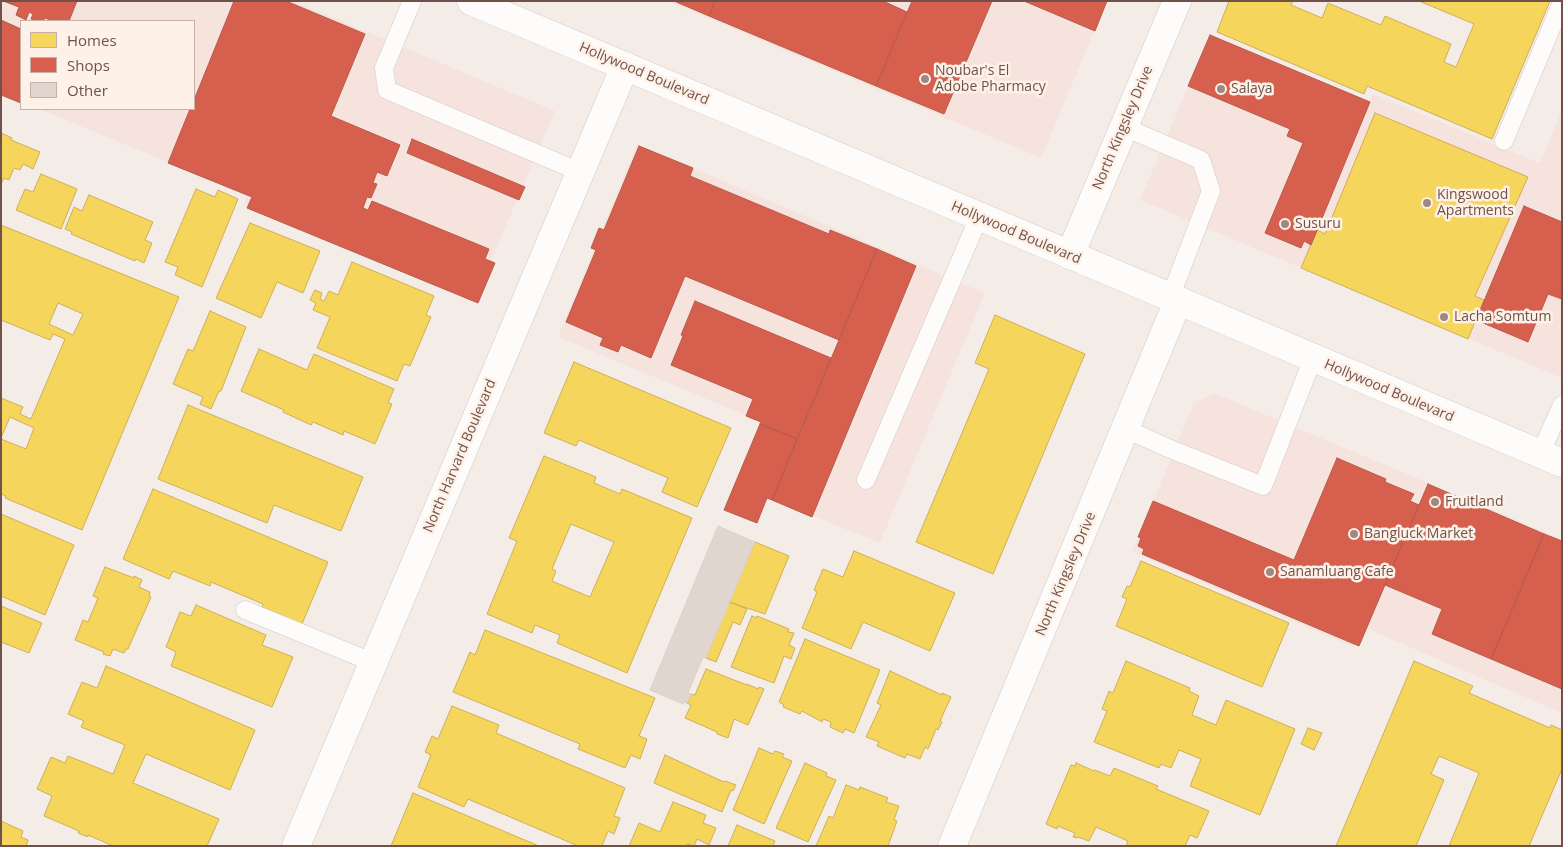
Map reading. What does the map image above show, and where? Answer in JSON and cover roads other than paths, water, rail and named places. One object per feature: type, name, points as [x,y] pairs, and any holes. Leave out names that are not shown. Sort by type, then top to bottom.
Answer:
[{"type":"street","name":"Hollywood Boulevard","points":[[471,1],[1551,459]]},
{"type":"street","name":"North Kingsley Drive","points":[[1070,255],[1177,1]]},
{"type":"street","name":"North Harvard Boulevard","points":[[296,846],[625,66]]},
{"type":"street","name":"North Kingsley Drive","points":[[952,846],[1126,429],[1174,300]]},
{"type":"lane","points":[[412,1],[384,68],[387,90],[580,172]]},
{"type":"lane","points":[[1504,141],[1562,2]]},
{"type":"lane","points":[[1124,127],[1201,160],[1211,191],[1174,300]]},
{"type":"lane","points":[[866,480],[978,217]]},
{"type":"lane","points":[[1126,429],[1168,448],[1264,486],[1313,358]]},
{"type":"lane","points":[[1551,459],[1562,405]]},
{"type":"lane","points":[[245,610],[372,662]]},
{"type":"place","name":"Noubar's El Adobe Pharmacy","points":[[925,79]]},
{"type":"place","name":"Salaya","points":[[1221,89]]},
{"type":"place","name":"Kingswood Apartments","points":[[1427,203]]},
{"type":"place","name":"Susuru","points":[[1285,224]]},
{"type":"place","name":"Lacha Somtum","points":[[1444,317]]},
{"type":"place","name":"Fruitland","points":[[1435,502]]},
{"type":"place","name":"Bangluck Market","points":[[1354,534]]},
{"type":"place","name":"Sanamluang Cafe","points":[[1270,572]]}]
